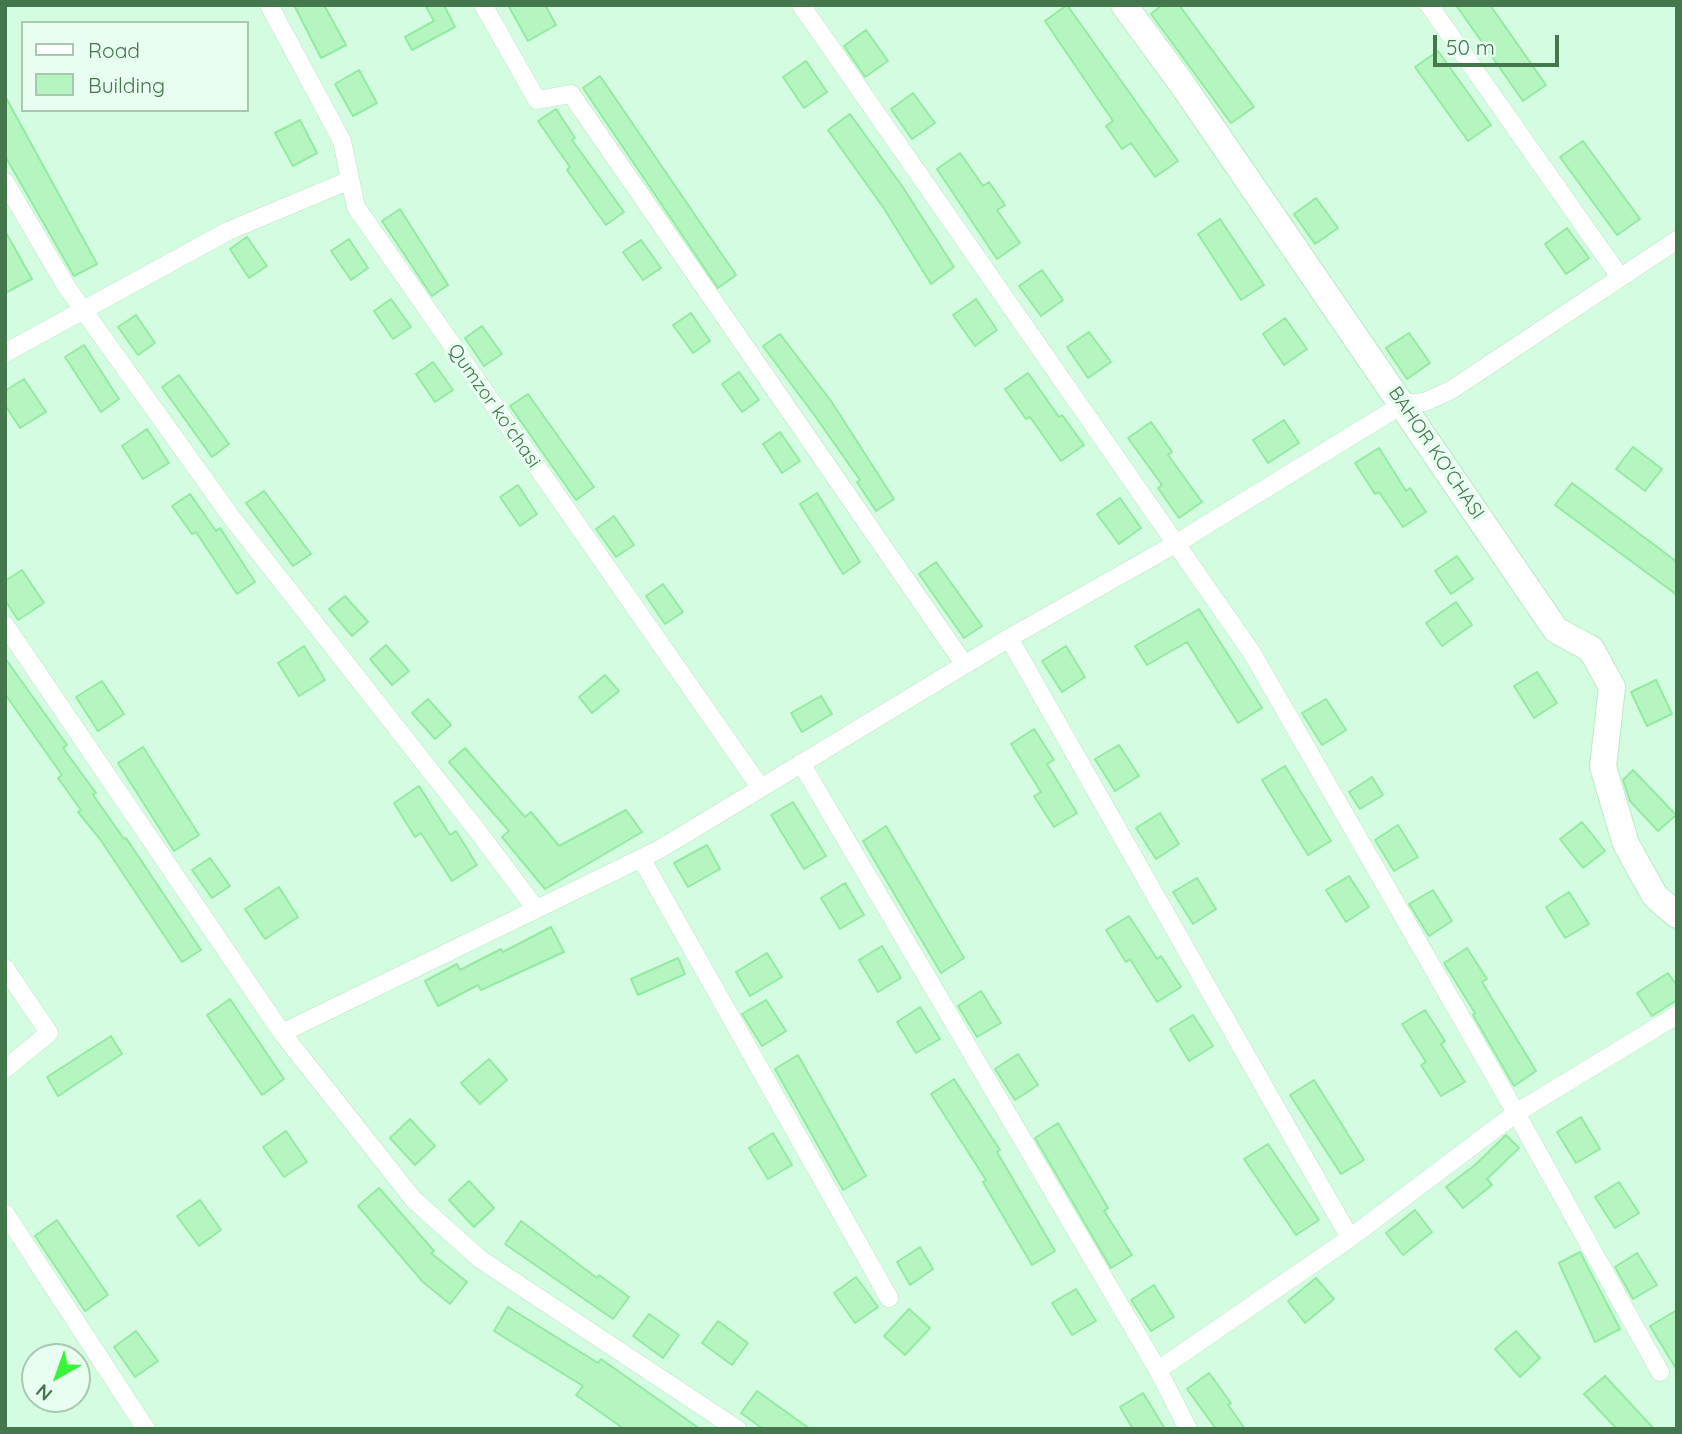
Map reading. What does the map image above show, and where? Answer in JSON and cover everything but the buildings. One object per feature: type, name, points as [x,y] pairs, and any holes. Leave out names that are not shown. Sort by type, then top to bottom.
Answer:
[{"type":"street","name":"Qumzor ko'chasi","points":[[269,5],[342,141],[356,207],[760,787]]},
{"type":"street","points":[[483,5],[537,100],[571,94],[964,664]]},
{"type":"street","points":[[801,5],[1252,653],[1517,1113],[1660,1372]]},
{"type":"street","name":"BAHOR KO'CHASI","points":[[1124,5],[1403,404],[1556,629],[1591,649],[1612,687],[1603,767],[1626,844],[1655,896],[1677,915]]},
{"type":"street","points":[[1429,5],[1620,276]]},
{"type":"street","points":[[5,353],[228,231],[350,180]]},
{"type":"street","points":[[5,181],[83,310],[232,518],[468,818],[536,909]]},
{"type":"street","points":[[282,1033],[642,858],[964,664],[1177,543],[1403,404],[1425,402],[1451,390],[1677,240]]},
{"type":"street","points":[[5,625],[282,1033],[414,1200],[480,1259],[737,1429]]},
{"type":"street","points":[[1009,638],[1350,1238]]},
{"type":"street","points":[[801,763],[1158,1370],[1188,1429]]},
{"type":"street","points":[[642,858],[889,1298]]},
{"type":"street","points":[[5,968],[50,1033],[5,1069]]},
{"type":"street","points":[[1158,1370],[1350,1238],[1517,1113],[1677,1015]]},
{"type":"street","points":[[5,1213],[146,1429]]},
{"type":"shaded area","points":[[5,5],[1677,5],[1677,1429],[5,1429]]}]
